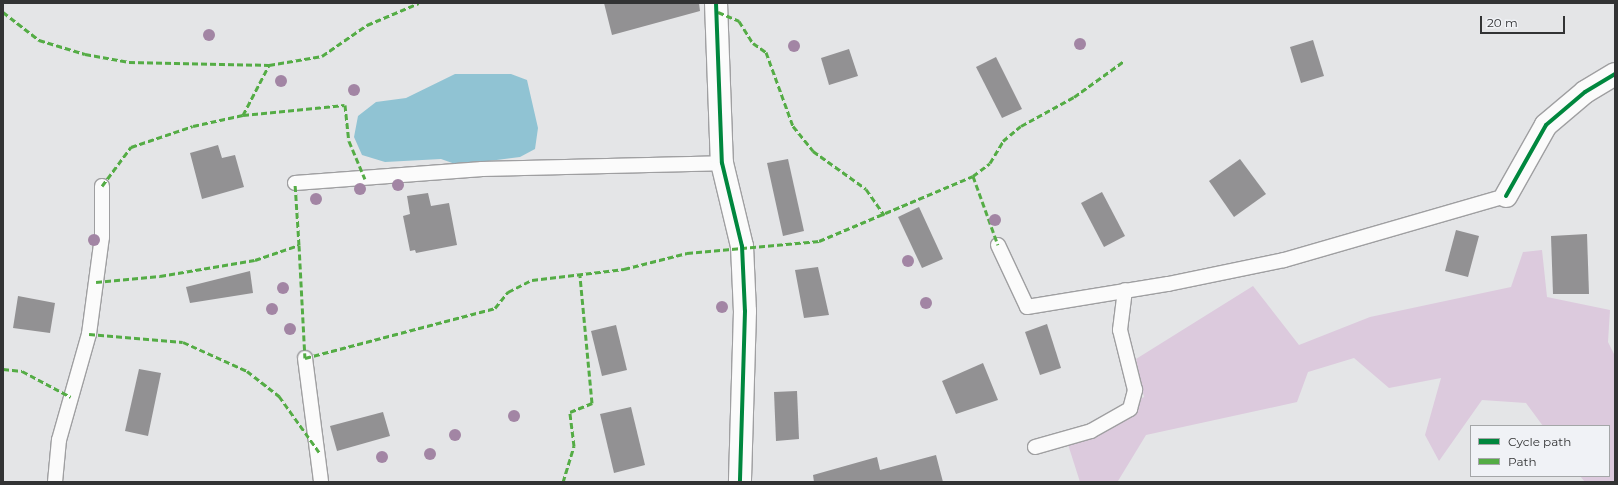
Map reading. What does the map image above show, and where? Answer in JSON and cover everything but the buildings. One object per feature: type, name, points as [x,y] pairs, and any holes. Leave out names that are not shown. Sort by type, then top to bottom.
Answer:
[{"type":"street","points":[[716,3],[722,163],[742,246],[745,312],[740,482]]},
{"type":"street","points":[[1506,196],[1546,126],[1585,92],[1615,74]]},
{"type":"lane","points":[[295,183],[482,169],[722,163]]},
{"type":"lane","points":[[55,482],[59,440],[89,334],[102,237],[102,186]]},
{"type":"lane","points":[[998,245],[1027,307],[1284,260],[1506,196]]},
{"type":"lane","points":[[1035,447],[1091,431],[1130,409],[1135,390],[1120,330],[1125,290]]},
{"type":"lane","points":[[304,358],[321,482]]},
{"type":"shaded area","points":[[1542,250],[1547,297],[1610,310],[1608,342],[1615,356],[1615,482],[1585,482],[1581,477],[1610,477],[1610,425],[1542,425],[1526,403],[1482,400],[1439,461],[1425,435],[1441,378],[1389,388],[1354,358],[1308,372],[1297,402],[1146,435],[1118,481],[1080,482],[1065,435],[1144,397],[1136,359],[1253,286],[1299,345],[1370,317],[1511,287],[1523,252]]},
{"type":"water","points":[[455,74],[511,74],[527,80],[538,128],[535,149],[520,157],[458,165],[441,159],[385,162],[362,155],[354,137],[358,116],[376,102],[406,98]]},
{"type":"marked path","points":[[102,186],[131,147],[193,126],[243,115],[269,65],[322,56],[367,25],[419,3]]},
{"type":"marked path","points":[[3,12],[39,40],[85,54],[129,62],[269,65]]},
{"type":"marked path","points":[[718,12],[739,21],[753,43],[766,52],[793,126],[813,151],[866,189],[884,215]]},
{"type":"marked path","points":[[299,245],[305,358],[495,308],[508,292],[532,280],[624,269],[687,253],[819,241],[973,176],[990,163],[1003,141],[1021,126],[1074,97],[1124,61]]},
{"type":"marked path","points":[[243,115],[345,105],[349,141],[365,179]]},
{"type":"marked path","points":[[973,176],[998,245]]},
{"type":"marked path","points":[[96,282],[160,276],[255,260],[299,245],[295,183]]},
{"type":"marked path","points":[[563,482],[574,446],[570,412],[592,403],[580,276]]},
{"type":"marked path","points":[[89,334],[183,342],[247,371],[279,396],[319,452]]},
{"type":"marked path","points":[[3,369],[22,371],[71,397]]},
{"type":"cycle path","points":[[716,3],[722,163],[742,246],[745,311],[740,482]]},
{"type":"cycle path","points":[[1506,196],[1546,125],[1585,92],[1615,74]]}]
